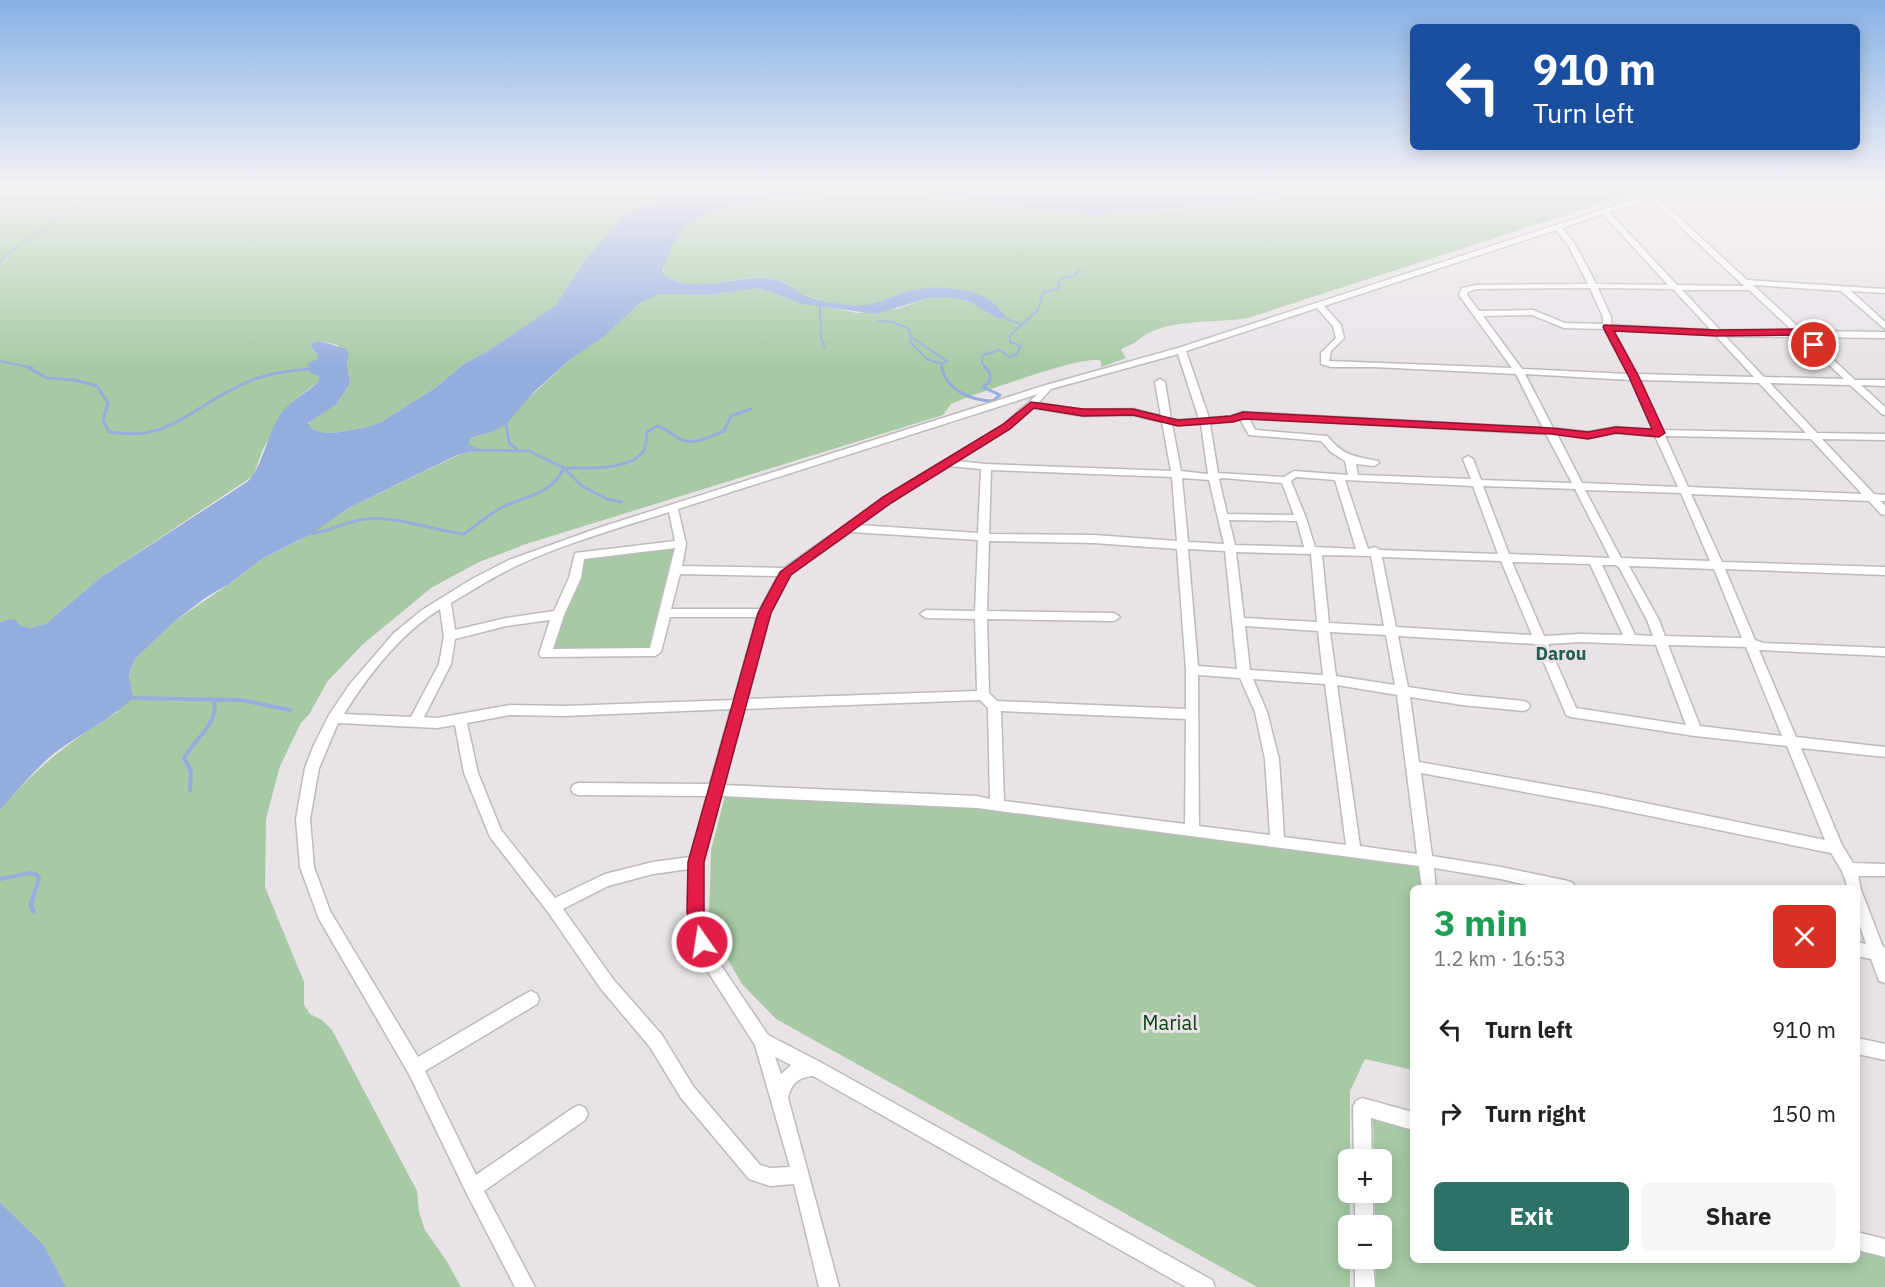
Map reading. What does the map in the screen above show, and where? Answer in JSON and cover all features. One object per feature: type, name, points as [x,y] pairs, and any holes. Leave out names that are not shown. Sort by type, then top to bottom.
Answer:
[{"type":"street","points":[[525,1287],[473,1188],[415,1068],[324,914],[307,867],[303,819],[312,768],[334,718],[354,687],[384,651],[410,626],[445,601],[513,563],[602,530],[1050,387],[1181,350],[1492,248]]},
{"type":"street","points":[[1573,248],[1593,286],[1607,317],[1607,327],[1634,377],[1718,566],[1836,848],[1849,869],[1854,885]]},
{"type":"street","points":[[1639,248],[1885,512]]},
{"type":"street","points":[[1708,248],[1885,412]]},
{"type":"street","points":[[1695,731],[1663,642],[1633,583],[1623,565],[1617,561],[1519,371],[1463,295],[1465,290],[1476,287],[1748,285],[1885,291]]},
{"type":"street","points":[[1844,290],[1885,326]]},
{"type":"street","points":[[1318,304],[1337,326],[1340,338],[1328,346],[1324,359],[1326,364],[1634,377],[1885,383]]},
{"type":"street","points":[[1477,314],[1533,312],[1564,325],[1717,333],[1801,332],[1885,335]]},
{"type":"street","points":[[1181,350],[1205,422],[1213,476],[1230,547],[1244,672],[1261,712],[1272,759],[1277,842]]},
{"type":"street","points":[[1160,382],[1177,476],[1192,670],[1192,830]]},
{"type":"street","points":[[829,1287],[780,1099],[762,1041],[709,961],[702,942],[695,912],[696,862],[764,613],[786,572],[847,528],[1000,430],[1050,387]]},
{"type":"street","points":[[1031,405],[1083,412],[1133,412],[1168,422],[1205,422],[1233,419],[1243,415],[1551,431],[1588,435],[1616,430],[1659,433],[1885,437]]},
{"type":"street","points":[[1243,415],[1252,433],[1324,438],[1331,449],[1350,461],[1374,463]]},
{"type":"street","points":[[1468,459],[1504,557],[1571,712],[1695,731],[1885,752]]},
{"type":"street","points":[[1350,461],[1354,478]]},
{"type":"street","points":[[945,464],[1136,471],[1177,476],[1286,480],[1294,474],[1579,488],[1885,498]]},
{"type":"street","points":[[986,467],[982,537],[983,695],[994,706],[1192,714]]},
{"type":"street","points":[[1339,477],[1369,551],[1391,630],[1415,767],[1429,885]]},
{"type":"street","points":[[1286,480],[1313,550],[1354,852]]},
{"type":"street","points":[[673,508],[681,544],[655,652],[545,654],[558,615],[575,578],[579,556],[681,544]]},
{"type":"street","points":[[1223,517],[1301,518]]},
{"type":"street","points":[[847,528],[982,537],[1094,539],[1182,546],[1369,551],[1884,572]]},
{"type":"street","points":[[1594,560],[1632,640]]},
{"type":"street","points":[[676,570],[786,572]]},
{"type":"street","points":[[415,722],[444,664],[450,636],[445,601]]},
{"type":"street","points":[[664,613],[764,613]]},
{"type":"street","points":[[926,614],[1114,617]]},
{"type":"street","points":[[450,636],[506,622],[558,615]]},
{"type":"street","points":[[1240,622],[1541,640],[1580,638],[1751,643],[1764,647],[1885,652]]},
{"type":"street","points":[[1192,670],[1332,680],[1462,700],[1524,706]]},
{"type":"street","points":[[334,718],[436,723],[510,710],[564,711],[741,702],[983,695]]},
{"type":"street","points":[[994,706],[997,806]]},
{"type":"street","points":[[460,720],[471,773],[495,833],[554,907],[607,984],[656,1041],[687,1092],[755,1173],[770,1178],[800,1174]]},
{"type":"street","points":[[1415,767],[1601,800],[1836,848]]},
{"type":"street","points":[[578,789],[717,790],[930,798],[977,802],[1426,861],[1501,873],[1555,885]]},
{"type":"street","points":[[554,907],[605,880],[653,868],[696,862]]},
{"type":"street","points":[[1849,869],[1885,870]]},
{"type":"street","points":[[1860,903],[1880,954],[1885,976]]},
{"type":"street","points":[[1860,950],[1880,954]]},
{"type":"street","points":[[415,1068],[531,999]]},
{"type":"street","points":[[762,1041],[1205,1287]]},
{"type":"street","points":[[1860,1047],[1885,1052]]},
{"type":"street","points":[[780,1099],[781,1088],[786,1078],[806,1068],[816,1069]]},
{"type":"street","points":[[1363,1149],[1362,1107],[1410,1120]]},
{"type":"street","points":[[473,1188],[579,1114]]},
{"type":"street","points":[[1860,1242],[1885,1248]]},
{"type":"street","points":[[1364,1269],[1365,1287]]},
{"type":"green space","points":[[0,248],[595,248],[587,257],[556,305],[488,351],[464,364],[435,388],[381,422],[367,427],[334,433],[320,432],[308,424],[322,412],[337,404],[350,383],[347,362],[338,345],[319,341],[311,348],[318,355],[319,381],[291,403],[263,449],[253,476],[101,577],[47,623],[30,628],[0,623]]},
{"type":"green space","points":[[671,248],[1464,248],[1248,318],[1161,328],[1148,333],[1121,350],[1126,358],[1101,367],[1101,361],[1092,360],[1058,367],[951,404],[943,415],[526,544],[479,562],[431,588],[362,645],[327,682],[310,713],[301,723],[280,766],[266,819],[265,887],[304,982],[304,1005],[310,1014],[322,1020],[332,1030],[417,1191],[419,1212],[425,1230],[461,1287],[66,1287],[44,1245],[0,1202],[0,810],[27,780],[54,756],[118,712],[135,659],[175,621],[262,559],[298,541],[347,509],[458,455],[477,450],[468,444],[470,438],[492,432],[572,358],[602,337],[640,303],[660,293],[709,295],[758,288],[791,300],[857,313],[897,309],[929,298],[953,298],[968,301],[997,318],[993,302],[941,288],[919,289],[871,306],[858,306],[838,304],[804,295],[786,283],[774,279],[753,278],[700,284],[687,283],[663,274]]},
{"type":"green space","points":[[677,546],[651,650],[549,652],[583,558]]},
{"type":"green space","name":"Marial","points":[[725,796],[946,805],[1209,835],[1422,863],[1424,885],[1410,885],[1410,1069],[1365,1059],[1350,1091],[1350,1149],[1338,1149],[1338,1203],[1350,1203],[1350,1215],[1338,1215],[1338,1269],[1350,1269],[1350,1287],[1257,1287],[776,1019],[742,984],[721,948],[709,915],[711,850]]},
{"type":"green space","points":[[1373,1119],[1410,1128],[1410,1263],[1860,1263],[1860,1252],[1885,1258],[1885,1287],[1376,1287],[1376,1269],[1392,1269],[1392,1215],[1375,1215],[1375,1203],[1392,1203],[1392,1149],[1374,1149]]},
{"type":"water","points":[[595,248],[671,248],[663,274],[674,280],[698,284],[769,278],[782,281],[812,298],[857,306],[872,304],[918,289],[951,288],[972,292],[990,300],[1009,320],[997,318],[968,301],[953,298],[929,298],[876,314],[803,304],[758,288],[709,295],[660,294],[640,303],[603,337],[572,358],[535,391],[506,424],[492,432],[470,438],[469,444],[479,450],[457,455],[347,509],[311,534],[262,559],[175,621],[135,659],[129,676],[133,698],[52,756],[28,778],[0,810],[0,623],[9,619],[16,620],[21,626],[30,628],[47,623],[101,577],[247,482],[258,467],[273,428],[283,411],[319,381],[319,376],[311,373],[307,364],[317,359],[318,355],[311,347],[312,343],[319,341],[347,349],[350,383],[337,404],[308,423],[311,428],[320,432],[334,433],[367,427],[381,422],[435,388],[464,364],[488,351],[556,305],[587,257]]},
{"type":"water","points":[[0,1202],[44,1245],[66,1287],[0,1287]]},
{"type":"waterway","points":[[0,262],[15,248]]},
{"type":"waterway","points":[[986,368],[982,363],[983,355],[1000,350],[1009,357],[1017,354],[1021,346],[1010,342],[1010,335],[1038,310],[1043,292],[1060,288],[1058,282],[1060,279],[1075,275],[1080,269]]},
{"type":"waterway","points":[[820,304],[821,338],[825,348]]},
{"type":"waterway","points":[[1007,319],[1020,324]]},
{"type":"waterway","points":[[878,321],[893,322],[909,329],[911,337]]},
{"type":"waterway","points":[[911,337],[947,361],[942,364]]},
{"type":"waterway","points":[[911,337],[910,342],[927,359],[942,364]]},
{"type":"waterway","points":[[0,361],[33,368]]},
{"type":"waterway","points":[[27,367],[47,378],[75,380],[97,386],[108,403],[103,420],[109,432],[130,434],[165,428],[223,394],[258,378],[313,369]]},
{"type":"waterway","points":[[942,367],[948,382],[961,393],[977,399],[993,401],[1000,395],[983,387],[990,381],[990,373],[985,367]]},
{"type":"waterway","points":[[564,468],[607,467],[629,462],[644,450],[647,432],[657,426],[683,440],[695,441],[707,438],[724,431],[731,416],[751,409]]},
{"type":"waterway","points":[[502,421],[506,424],[509,443],[517,449]]},
{"type":"waterway","points":[[473,450],[529,451],[564,468]]},
{"type":"waterway","points":[[307,534],[366,519],[403,521],[464,534],[498,510],[545,489],[559,477],[564,468]]},
{"type":"waterway","points":[[564,468],[582,486],[607,499],[622,502]]},
{"type":"waterway","points":[[130,698],[241,700],[290,710]]},
{"type":"waterway","points":[[190,790],[191,771],[184,758],[210,724],[215,709],[214,700]]},
{"type":"waterway","points":[[0,879],[30,873],[37,875],[39,879],[32,900]]},
{"type":"waterway","points":[[33,899],[31,904],[33,911]]},
{"type":"district","name":"Darou","points":[[1561,653]]},
{"type":"route","points":[[702,942],[695,912],[696,862],[764,613],[786,572],[887,500],[1006,427],[1031,405],[1083,412],[1133,412],[1178,423],[1233,419],[1243,415],[1551,431],[1588,435],[1611,430],[1659,433],[1634,377],[1607,327],[1717,333],[1801,332],[1814,345]]}]
